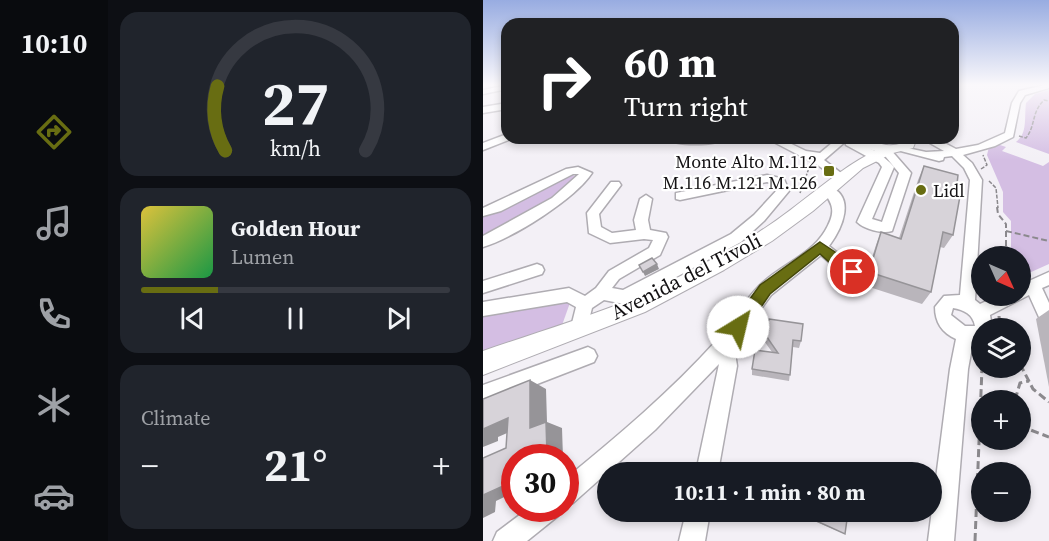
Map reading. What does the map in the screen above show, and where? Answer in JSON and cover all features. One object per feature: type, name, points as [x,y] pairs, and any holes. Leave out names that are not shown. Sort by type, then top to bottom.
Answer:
[{"type":"main road","name":"Avenida del Tívoli","points":[[483,363],[637,306],[717,265],[766,236],[834,184],[868,145],[908,144]]},
{"type":"street","points":[[959,143],[983,147],[1010,133],[1014,109]]},
{"type":"street","points":[[483,147],[501,140]]},
{"type":"street","points":[[579,483],[641,432],[725,345],[765,290],[820,246],[838,217],[840,207],[834,184],[820,162],[783,144]]},
{"type":"street","points":[[793,144],[821,157],[868,145]]},
{"type":"street","points":[[938,144],[953,152],[980,174]]},
{"type":"street","points":[[820,162],[841,145],[868,145],[930,154],[1009,146]]},
{"type":"street","points":[[868,145],[905,173],[888,228],[864,222],[888,167],[868,145]]},
{"type":"street","points":[[980,174],[975,167],[983,147]]},
{"type":"street","points":[[930,154],[964,171],[973,180],[975,191]]},
{"type":"street","points":[[483,212],[497,208],[570,171],[578,170],[586,173],[577,186],[531,216],[483,242]]},
{"type":"street","points":[[975,318],[975,191],[976,180],[980,174]]},
{"type":"street","points":[[602,293],[624,297],[736,238],[759,218],[783,191],[780,182],[768,178],[680,196]]},
{"type":"street","points":[[580,327],[585,304],[602,293],[614,275],[655,251],[661,237],[644,234],[610,238],[594,230],[593,213],[615,185]]},
{"type":"street","points":[[644,234],[641,220],[646,199]]},
{"type":"street","points":[[820,246],[834,258],[840,269],[853,272]]},
{"type":"street","points":[[483,287],[537,270]]},
{"type":"street","points":[[1031,286],[1049,278]]},
{"type":"street","points":[[1031,294],[1049,321]]},
{"type":"street","points":[[483,309],[569,295],[585,304]]},
{"type":"street","points":[[981,318],[998,306]]},
{"type":"street","points":[[941,541],[960,361],[971,332]]},
{"type":"street","points":[[709,462],[727,377],[725,345]]},
{"type":"street","points":[[483,395],[588,356]]},
{"type":"street","points":[[506,541],[531,522]]},
{"type":"street","points":[[692,541],[696,522]]},
{"type":"path","points":[[1010,133],[1026,138],[1031,134],[1036,109]]},
{"type":"path","points":[[983,147],[987,165],[981,169],[980,174],[996,188],[998,214],[1006,224],[1006,246]]},
{"type":"path","points":[[1006,231],[1049,242]]},
{"type":"path","points":[[975,541],[982,378]]},
{"type":"path","points":[[1027,378],[1033,389],[1049,402]]},
{"type":"path","points":[[1018,390],[1020,383],[1029,381]]},
{"type":"path","points":[[1031,430],[1049,437]]},
{"type":"shaded area","points":[[1026,109],[1049,109],[1049,154],[1016,142],[1025,125]]},
{"type":"shaded area","points":[[997,144],[1006,147],[1002,151],[1043,166],[1049,162],[1049,264],[1031,272],[1031,246],[1011,246],[1011,221],[1003,212],[1003,192],[987,155],[989,147]]},
{"type":"shaded area","points":[[571,174],[578,178],[552,199],[483,238],[483,216]]},
{"type":"shaded area","points":[[571,300],[561,328],[483,356],[483,315]]},
{"type":"building","points":[[924,166],[958,175],[957,184],[962,185],[953,235],[943,232],[931,292],[869,272],[881,232],[901,239]]},
{"type":"building","points":[[652,258],[657,264],[643,272],[639,265]]},
{"type":"building","points":[[769,319],[803,324],[801,341],[793,340],[790,375],[752,369],[755,350],[778,353],[762,330],[767,326]]},
{"type":"building","points":[[530,380],[530,428],[546,422],[547,444],[506,444],[508,418],[483,429],[483,399]]},
{"type":"building","points":[[501,450],[501,487],[483,495],[483,458]]},
{"type":"building","points":[[819,522],[847,522],[845,534]]},
{"type":"place","name":"Monte Alto M.112 M.116 M.121 M.126","points":[[829,171]]},
{"type":"place","name":"Lidl","points":[[921,190]]},
{"type":"route","points":[[738,327],[765,290],[820,246],[834,258],[840,269],[853,272]]}]
